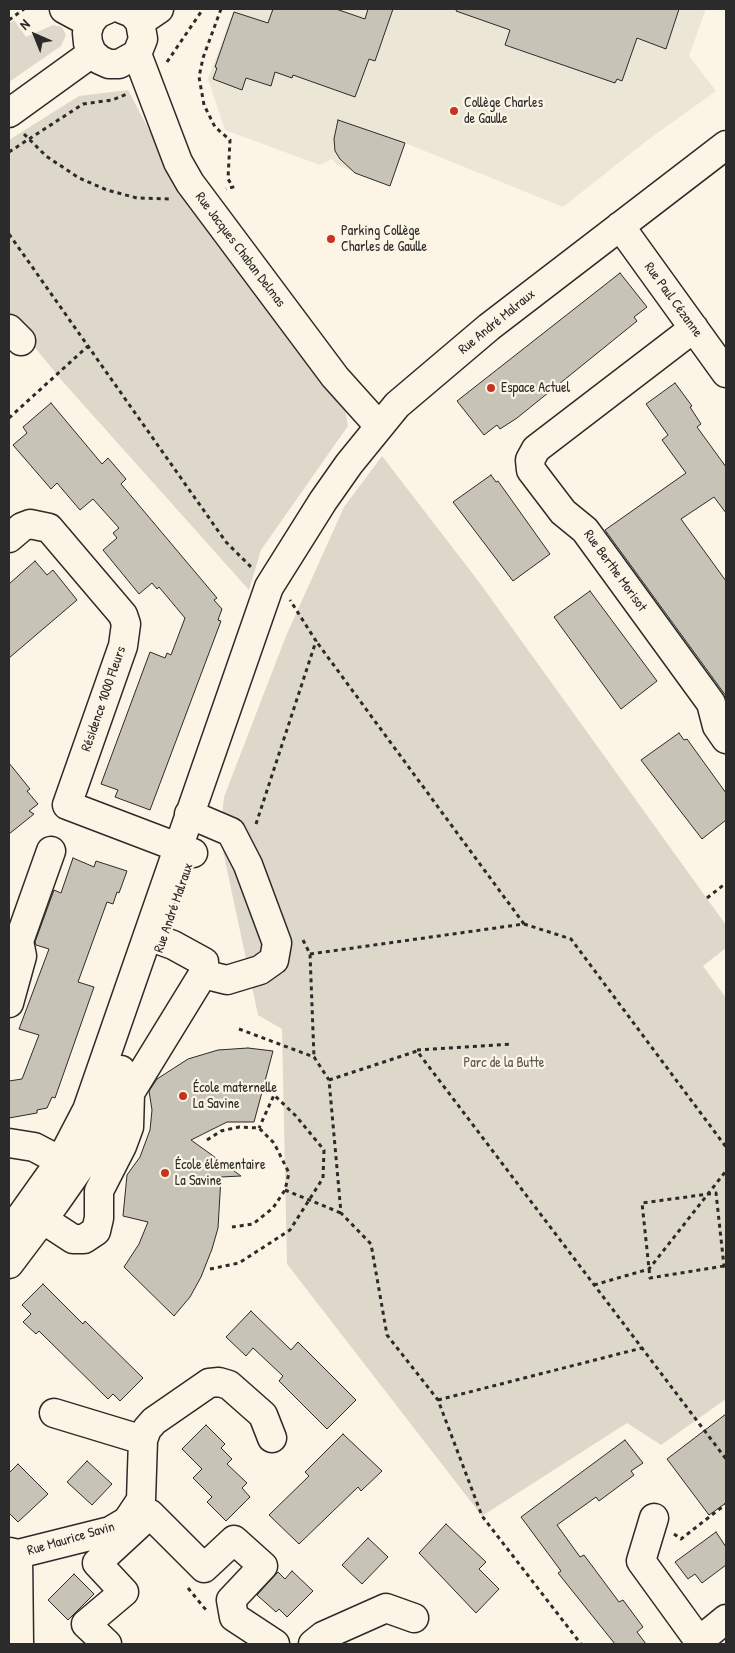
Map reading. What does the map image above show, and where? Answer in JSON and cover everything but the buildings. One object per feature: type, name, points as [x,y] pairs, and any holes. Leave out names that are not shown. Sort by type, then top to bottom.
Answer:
[{"type":"street","points":[[64,9],[99,16],[87,33],[88,43],[92,53],[109,64],[119,64],[137,54],[143,39],[140,13]]},
{"type":"street","points":[[14,120],[92,53]]},
{"type":"street","name":"Rue Jacques Chaban Delmas","points":[[137,54],[178,162],[200,196],[335,376],[379,426]]},
{"type":"street","name":"Rue André Malraux","points":[[9,1264],[35,1215],[70,1166],[102,1127],[155,938],[196,817],[269,587],[349,464],[397,405],[478,335],[726,145]]},
{"type":"street","name":"Rue Paul Cézanne","points":[[620,226],[726,373]]},
{"type":"street","name":"Rue Berthe Morisot","points":[[694,328],[536,449],[530,460],[532,470],[563,512],[586,530],[711,703],[717,726],[726,739]]},
{"type":"street","name":"Résidence 1000 Fleurs","points":[[9,538],[22,527],[30,524],[49,528],[123,615],[126,624],[123,646],[66,805],[185,850]]},
{"type":"street","name":"Rue André Malraux","points":[[196,817],[285,592],[303,534]]},
{"type":"street","points":[[196,817],[231,832],[248,865],[277,943],[274,960],[260,970],[227,980],[203,974]]},
{"type":"street","points":[[9,1003],[22,956],[19,941],[51,851]]},
{"type":"street","points":[[35,1215],[73,1239],[84,1239],[96,1231],[99,1218],[100,1191],[122,1146],[129,1126],[130,1093],[203,974],[204,962],[155,938]]},
{"type":"street","points":[[9,1143],[26,1144],[70,1166]]},
{"type":"street","name":"Rue André Malraux","points":[[9,1233],[35,1215]]},
{"type":"street","points":[[54,1413],[143,1440],[154,1421],[209,1384],[218,1382],[229,1384],[263,1415],[272,1438]]},
{"type":"street","name":"Rue Maurice Savin","points":[[19,1644],[13,1553],[110,1531],[127,1521],[141,1500],[143,1440]]},
{"type":"street","points":[[107,1644],[86,1624],[124,1592],[97,1563],[150,1514],[204,1568],[234,1540],[263,1566],[231,1600],[234,1617],[275,1644]]},
{"type":"street","points":[[654,1518],[641,1561],[700,1643],[726,1619]]},
{"type":"street","points":[[313,1644],[323,1636],[386,1608],[414,1618]]},
{"type":"path","points":[[9,20],[24,9]]},
{"type":"path","points":[[14,120],[46,156],[79,178],[107,190],[137,198],[165,200],[200,196],[233,187],[228,179],[230,140],[215,127],[204,105],[199,77],[203,58],[221,9]]},
{"type":"path","points":[[9,234],[226,542],[254,569]]},
{"type":"path","points":[[9,418],[88,346]]},
{"type":"path","points":[[285,592],[316,642],[524,924]]},
{"type":"path","points":[[254,829],[316,642]]},
{"type":"path","points":[[707,898],[726,883]]},
{"type":"path","points":[[310,954],[524,924],[570,939],[726,1147]]},
{"type":"path","points":[[302,938],[310,954],[314,1058],[329,1080],[341,1214]]},
{"type":"path","points":[[239,1029],[314,1058]]},
{"type":"path","points":[[329,1080],[417,1050],[511,1044]]},
{"type":"path","points":[[417,1050],[726,1459]]},
{"type":"path","points":[[210,1270],[239,1263],[290,1230],[307,1199],[322,1178],[324,1150],[296,1116],[274,1095],[259,1128]]},
{"type":"path","points":[[207,1140],[221,1131],[239,1127],[259,1128],[274,1143],[289,1173],[285,1190],[273,1208],[253,1224],[232,1227]]},
{"type":"path","points":[[593,1285],[649,1269],[726,1171]]},
{"type":"path","points":[[285,1190],[341,1214],[371,1244],[387,1335],[438,1400],[482,1516],[581,1644]]},
{"type":"path","points":[[716,1193],[725,1267],[650,1278],[642,1203],[716,1193]]},
{"type":"path","points":[[438,1400],[642,1348]]},
{"type":"path","points":[[654,1518],[681,1539],[726,1504]]},
{"type":"shaded area","name":"Collège Charles de Gaulle","points":[[234,9],[706,9],[689,56],[716,91],[645,142],[563,207],[405,143],[390,186],[337,165],[332,159],[320,165],[225,130],[208,79]]},
{"type":"green space","points":[[14,20],[26,37],[53,25],[62,27],[66,35],[61,46],[9,82],[9,24]]},
{"type":"green space","points":[[128,90],[189,206],[345,409],[348,426],[261,550],[249,590],[64,383],[9,316],[9,140],[79,96]]},
{"type":"green space","name":"Parc de la Butte","points":[[382,456],[479,582],[726,925],[726,948],[703,966],[726,998],[726,1399],[661,1445],[627,1423],[482,1516],[287,1264],[282,1029],[258,1015],[220,837],[224,797],[286,636],[344,507]]},
{"type":"place","name":"Collège Charles de Gaulle","points":[[454,111]]},
{"type":"place","name":"Parking Collège Charles de Gaulle","points":[[331,239]]},
{"type":"place","name":"Espace Actuel","points":[[491,388]]},
{"type":"place","name":"École maternelle La Savine","points":[[183,1096]]},
{"type":"place","name":"École élémentaire La Savine","points":[[165,1173]]}]
